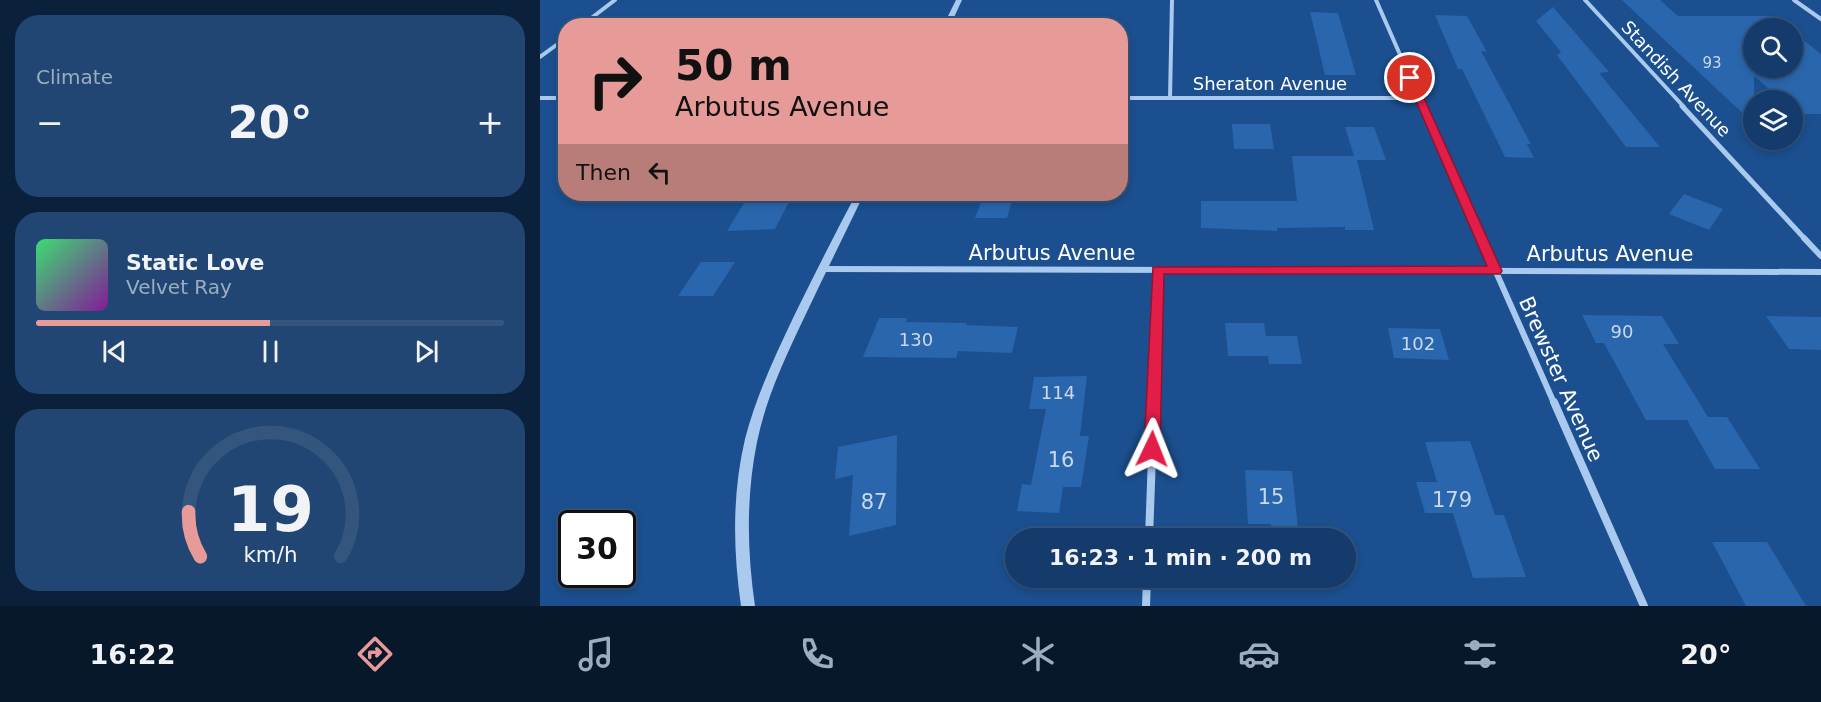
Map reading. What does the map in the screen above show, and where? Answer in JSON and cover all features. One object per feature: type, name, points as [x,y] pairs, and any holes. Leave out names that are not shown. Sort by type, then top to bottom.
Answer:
[{"type":"street","points":[[591,18],[615,0]]},
{"type":"street","points":[[950,18],[959,0]]},
{"type":"street","points":[[1170,98],[1172,0]]},
{"type":"street","name":"Brewster Avenue","points":[[1376,0],[1644,606]]},
{"type":"street","name":"Standish Avenue","points":[[1585,0],[1821,256]]},
{"type":"street","points":[[1794,0],[1821,19]]},
{"type":"street","points":[[540,57],[558,44]]},
{"type":"street","points":[[540,98],[558,98]]},
{"type":"street","name":"Sheraton Avenue","points":[[1128,98],[1419,98]]},
{"type":"street","points":[[748,606],[741,534],[744,473],[756,418],[765,391],[784,349],[856,201]]},
{"type":"street","name":"Arbutus Avenue","points":[[822,269],[1821,272]]},
{"type":"street","points":[[1149,528],[1158,270]]},
{"type":"street","points":[[1146,606],[1147,588]]},
{"type":"building","points":[[1622,0],[1660,0],[1678,16],[1774,16],[1776,18],[1743,18],[1743,78],[1754,78],[1754,90],[1743,90],[1743,114]]},
{"type":"building","points":[[1553,7],[1609,72],[1599,73],[1660,147],[1626,147],[1557,55],[1561,52],[1536,21]]},
{"type":"building","points":[[1310,12],[1338,13],[1356,75],[1325,75]]},
{"type":"building","points":[[1435,15],[1467,16],[1487,52],[1481,51],[1531,144],[1527,144],[1534,158],[1505,157],[1462,69],[1458,69]]},
{"type":"building","points":[[1803,40],[1821,54],[1821,114],[1803,114],[1803,90],[1770,90],[1756,78],[1803,78]]},
{"type":"building","points":[[1232,124],[1270,124],[1274,149],[1234,149]]},
{"type":"building","points":[[1345,127],[1374,127],[1386,160],[1357,160],[1374,230],[1345,230],[1345,227],[1277,228],[1277,231],[1201,228],[1201,201],[1297,201],[1292,156],[1354,156]]},
{"type":"building","points":[[1684,194],[1723,209],[1709,230],[1669,214]]},
{"type":"building","points":[[981,201],[1012,201],[1007,218],[975,218]]},
{"type":"building","points":[[789,202],[775,229],[727,231],[744,203]]},
{"type":"building","points":[[701,262],[735,262],[713,296],[678,296]]},
{"type":"building","points":[[1582,315],[1662,316],[1679,344],[1663,344],[1708,417],[1727,417],[1760,469],[1715,469],[1687,420],[1646,420],[1604,343],[1596,343]]},
{"type":"building","points":[[1766,316],[1821,317],[1821,350],[1789,349]]},
{"type":"building","points":[[879,318],[907,318],[906,322],[1018,327],[1012,353],[958,351],[956,358],[863,357]]},
{"type":"building","points":[[1225,323],[1264,323],[1266,336],[1297,336],[1302,364],[1269,364],[1268,356],[1228,356]]},
{"type":"building","points":[[1388,328],[1440,329],[1449,360],[1394,358]]},
{"type":"building","points":[[1087,376],[1080,436],[1089,436],[1081,487],[1063,487],[1059,513],[1017,511],[1022,484],[1031,485],[1046,409],[1029,409],[1034,377]]},
{"type":"building","points":[[897,435],[896,525],[849,536],[853,475],[835,479],[838,447]]},
{"type":"building","points":[[1470,441],[1495,515],[1504,515],[1526,577],[1473,578],[1453,513],[1425,513],[1416,482],[1437,482],[1425,442]]},
{"type":"building","points":[[1245,470],[1292,471],[1298,528],[1271,528],[1271,524],[1248,524]]},
{"type":"building","points":[[1712,542],[1767,542],[1806,606],[1746,606]]},
{"type":"route","points":[[1152,449],[1158,270],[1496,271],[1410,78]]}]
